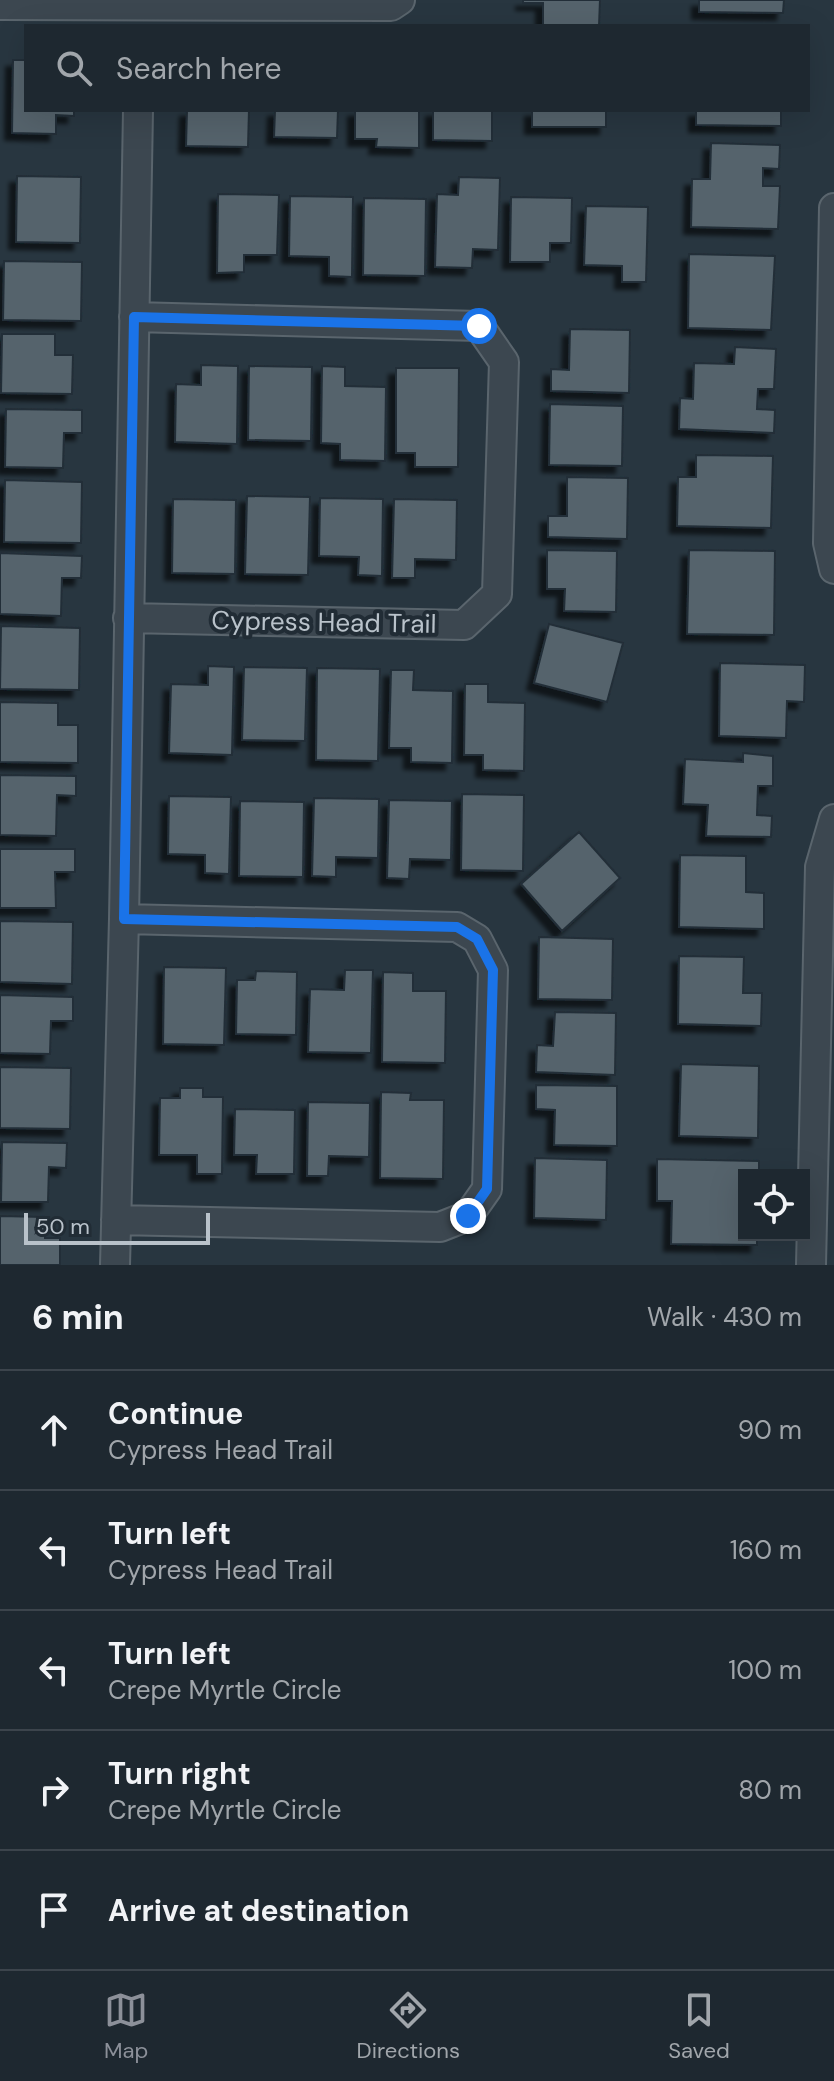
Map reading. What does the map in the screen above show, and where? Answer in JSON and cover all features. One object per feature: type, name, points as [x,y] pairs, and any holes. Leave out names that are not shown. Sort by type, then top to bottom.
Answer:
[{"type":"street","points":[[0,5],[140,16],[391,6],[400,0]]},
{"type":"street","points":[[115,1265],[138,112]]},
{"type":"street","points":[[834,208],[828,543],[834,569]]},
{"type":"street","name":"Cypress Head Trail","points":[[128,618],[464,625],[497,594],[504,362],[479,326],[134,317]]},
{"type":"street","points":[[811,1265],[820,867],[834,819]]},
{"type":"street","points":[[116,1220],[440,1227],[468,1216],[487,1189],[493,970],[477,939],[457,927],[124,919]]},
{"type":"building","points":[[523,0],[600,0],[599,24],[543,24],[543,3],[523,3]]},
{"type":"building","points":[[699,0],[784,0],[783,13],[699,12]]},
{"type":"building","points":[[13,60],[24,60],[24,112],[74,112],[74,116],[56,115],[56,134],[12,133]]},
{"type":"building","points":[[187,112],[249,112],[248,147],[186,146]]},
{"type":"building","points":[[275,112],[338,112],[337,138],[274,137]]},
{"type":"building","points":[[355,112],[419,112],[419,148],[376,147],[377,139],[355,139]]},
{"type":"building","points":[[433,112],[492,112],[492,141],[433,140]]},
{"type":"building","points":[[532,112],[606,112],[606,127],[532,127]]},
{"type":"building","points":[[696,112],[781,112],[781,126],[696,125]]},
{"type":"building","points":[[711,143],[780,145],[779,169],[763,168],[763,186],[780,186],[778,229],[691,227],[692,179],[710,179]]},
{"type":"building","points":[[17,176],[81,177],[80,243],[16,242]]},
{"type":"building","points":[[459,177],[500,178],[498,250],[473,249],[472,268],[435,267],[437,194],[458,195]]},
{"type":"building","points":[[218,194],[279,195],[277,255],[244,255],[244,272],[217,273]]},
{"type":"building","points":[[290,196],[353,197],[352,277],[329,276],[329,257],[289,256]]},
{"type":"building","points":[[511,197],[572,198],[571,243],[550,243],[550,262],[510,262]]},
{"type":"building","points":[[364,198],[426,199],[425,276],[363,275]]},
{"type":"building","points":[[586,206],[648,207],[646,282],[622,282],[622,266],[584,265]]},
{"type":"building","points":[[689,254],[775,256],[771,330],[688,328]]},
{"type":"building","points":[[4,261],[82,262],[81,321],[3,320]]},
{"type":"building","points":[[570,329],[630,330],[629,393],[551,391],[551,369],[569,370]]},
{"type":"building","points":[[2,334],[55,334],[55,355],[73,355],[72,394],[1,393]]},
{"type":"building","points":[[735,347],[776,349],[774,389],[758,389],[757,409],[775,410],[774,433],[679,429],[680,398],[693,399],[694,363],[734,364]]},
{"type":"building","points":[[201,365],[238,366],[237,444],[175,442],[176,384],[201,385]]},
{"type":"building","points":[[249,366],[312,367],[311,441],[248,440]]},
{"type":"building","points":[[322,366],[345,367],[345,386],[386,387],[385,461],[340,460],[340,444],[321,443]]},
{"type":"building","points":[[396,368],[459,368],[458,467],[415,467],[415,453],[396,453]]},
{"type":"building","points":[[550,404],[623,406],[622,466],[549,465]]},
{"type":"building","points":[[6,409],[82,410],[82,433],[64,433],[63,468],[5,467]]},
{"type":"building","points":[[696,455],[773,456],[771,528],[677,526],[678,477],[696,477]]},
{"type":"building","points":[[567,477],[628,478],[627,539],[548,537],[548,516],[567,516]]},
{"type":"building","points":[[5,480],[82,482],[81,543],[4,542]]},
{"type":"building","points":[[247,496],[310,497],[308,575],[245,574]]},
{"type":"building","points":[[320,498],[383,499],[382,576],[358,575],[359,557],[319,556]]},
{"type":"building","points":[[173,499],[236,500],[235,574],[172,573]]},
{"type":"building","points":[[394,499],[457,500],[456,560],[415,559],[415,578],[392,578]]},
{"type":"building","points":[[547,550],[617,551],[616,612],[564,611],[565,589],[547,589]]},
{"type":"building","points":[[689,550],[775,551],[774,635],[687,634]]},
{"type":"building","points":[[0,553],[82,556],[81,578],[62,578],[61,616],[0,614]]},
{"type":"building","points":[[549,624],[623,643],[607,702],[534,683]]},
{"type":"building","points":[[1,626],[80,628],[79,690],[0,689]]},
{"type":"building","points":[[720,663],[805,665],[804,702],[787,701],[786,738],[719,736]]},
{"type":"building","points":[[208,666],[234,667],[232,755],[169,753],[171,684],[208,685]]},
{"type":"building","points":[[244,667],[307,668],[305,741],[242,740]]},
{"type":"building","points":[[317,668],[380,669],[378,761],[316,760]]},
{"type":"building","points":[[391,670],[414,670],[413,690],[453,691],[452,763],[411,762],[411,748],[389,748]]},
{"type":"building","points":[[465,684],[488,684],[488,702],[525,703],[524,771],[483,770],[483,755],[464,755]]},
{"type":"building","points":[[0,702],[58,703],[58,725],[78,725],[78,763],[0,762]]},
{"type":"building","points":[[743,753],[773,756],[773,786],[758,786],[757,815],[772,816],[771,837],[706,836],[708,805],[683,804],[685,759],[743,762]]},
{"type":"building","points":[[0,775],[76,776],[76,796],[57,795],[56,836],[0,835]]},
{"type":"building","points":[[462,794],[524,795],[523,871],[461,870]]},
{"type":"building","points":[[169,796],[231,797],[229,874],[205,873],[205,855],[168,854]]},
{"type":"building","points":[[314,798],[379,799],[378,858],[336,857],[336,877],[312,876]]},
{"type":"building","points":[[389,800],[452,801],[451,860],[410,859],[409,879],[387,878]]},
{"type":"building","points":[[240,801],[304,802],[303,877],[239,876]]},
{"type":"building","points":[[579,832],[620,878],[562,931],[521,884]]},
{"type":"building","points":[[0,849],[75,849],[75,872],[55,872],[56,908],[0,908]]},
{"type":"building","points":[[680,855],[746,856],[746,892],[764,893],[764,929],[679,927]]},
{"type":"building","points":[[0,921],[73,922],[72,984],[0,982]]},
{"type":"building","points":[[539,937],[613,939],[612,1000],[538,999]]},
{"type":"building","points":[[679,956],[744,957],[743,993],[762,993],[761,1026],[678,1024]]},
{"type":"building","points":[[164,967],[226,968],[224,1045],[163,1044]]},
{"type":"building","points":[[345,970],[373,970],[371,1053],[308,1052],[310,989],[344,990]]},
{"type":"building","points":[[256,971],[297,972],[296,1035],[236,1034],[237,980],[255,980]]},
{"type":"building","points":[[383,972],[413,973],[413,991],[446,991],[445,1063],[382,1062]]},
{"type":"building","points":[[0,995],[73,997],[73,1021],[51,1021],[50,1054],[0,1053]]},
{"type":"building","points":[[555,1012],[616,1013],[615,1075],[536,1072],[537,1045],[553,1046]]},
{"type":"building","points":[[681,1064],[759,1066],[758,1138],[679,1136]]},
{"type":"building","points":[[0,1067],[71,1068],[70,1129],[0,1128]]},
{"type":"building","points":[[536,1085],[617,1086],[617,1146],[554,1145],[555,1110],[536,1109]]},
{"type":"building","points":[[180,1088],[203,1088],[203,1097],[223,1097],[222,1174],[197,1174],[197,1155],[159,1155],[160,1098],[180,1098]]},
{"type":"building","points":[[381,1092],[411,1093],[410,1100],[444,1100],[443,1179],[380,1178]]},
{"type":"building","points":[[308,1102],[370,1103],[369,1157],[329,1156],[328,1176],[307,1176]]},
{"type":"building","points":[[235,1109],[295,1110],[294,1174],[256,1174],[257,1155],[234,1155]]},
{"type":"building","points":[[2,1142],[67,1143],[66,1168],[49,1167],[48,1202],[1,1202]]},
{"type":"building","points":[[535,1158],[607,1160],[606,1220],[534,1218]]},
{"type":"building","points":[[657,1159],[759,1161],[759,1169],[738,1169],[738,1241],[757,1241],[757,1245],[671,1244],[672,1201],[657,1201]]},
{"type":"building","points":[[0,1216],[45,1217],[45,1238],[60,1238],[60,1265],[0,1265]]},
{"type":"route","points":[[468,1216],[487,1189],[493,970],[477,939],[457,927],[124,919],[134,317],[479,326]]}]
